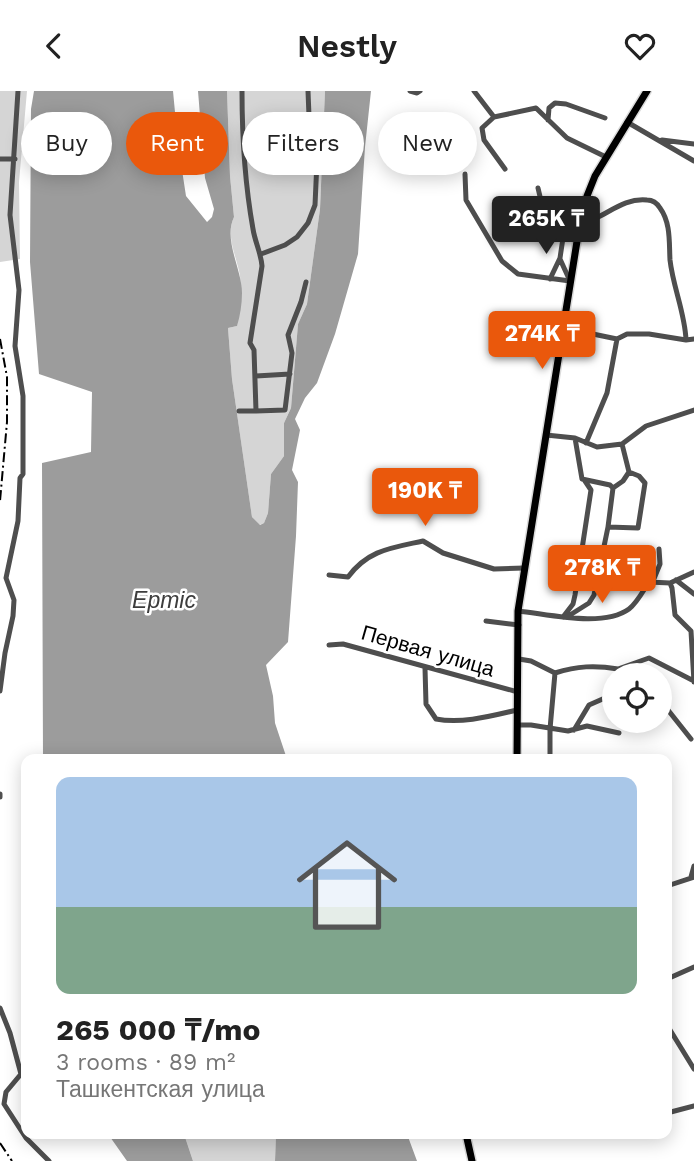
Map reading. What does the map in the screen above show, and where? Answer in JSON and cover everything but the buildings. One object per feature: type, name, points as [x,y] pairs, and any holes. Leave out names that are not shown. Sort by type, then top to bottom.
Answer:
[{"type":"main road","points":[[517,754],[518,611],[578,235],[591,186],[647,91]]},
{"type":"main road","points":[[467,1139],[472,1161]]},
{"type":"street","points":[[0,691],[14,600],[6,578],[19,521],[20,478],[23,474],[23,396],[15,346],[19,290],[10,215],[18,91]]},
{"type":"street","points":[[242,91],[246,177],[253,231],[262,266],[250,343],[254,350],[256,411]]},
{"type":"street","points":[[261,254],[285,245],[297,237],[308,223],[315,205],[318,139],[309,116],[308,91]]},
{"type":"street","points":[[410,91],[420,91]]},
{"type":"street","points":[[474,91],[494,117]]},
{"type":"street","points":[[548,120],[549,108],[555,103],[566,104],[605,118]]},
{"type":"street","points":[[505,169],[484,140],[482,128],[494,117],[537,108],[566,138],[606,157]]},
{"type":"street","points":[[627,122],[694,162]]},
{"type":"street","points":[[658,139],[694,144]]},
{"type":"street","points":[[0,159],[15,159]]},
{"type":"street","points":[[465,175],[466,200],[502,261],[517,274],[570,281],[560,258]]},
{"type":"street","points":[[538,188],[550,239],[578,235]]},
{"type":"street","points":[[581,222],[589,222],[616,205],[645,199],[660,207],[666,220],[670,259],[686,328],[686,340]]},
{"type":"street","points":[[550,279],[560,258],[563,238]]},
{"type":"street","points":[[239,411],[285,410],[292,353],[288,335],[306,282]]},
{"type":"street","points":[[564,328],[617,339],[627,334],[649,334],[694,339]]},
{"type":"street","points":[[586,443],[607,393],[617,339]]},
{"type":"street","points":[[256,376],[290,374]]},
{"type":"street","points":[[546,435],[575,438],[597,447],[622,444],[646,426],[693,412]]},
{"type":"street","points":[[563,617],[573,604],[575,595],[591,490],[580,475],[575,438]]},
{"type":"street","points":[[563,617],[582,608],[594,595],[613,488],[623,481],[629,472],[622,444]]},
{"type":"street","points":[[608,527],[638,528],[645,483],[639,476],[629,472]]},
{"type":"street","points":[[585,481],[610,485],[613,488]]},
{"type":"street","points":[[329,575],[348,577],[359,561],[387,549],[422,541],[443,553],[494,569],[524,568]]},
{"type":"street","points":[[653,581],[660,564],[659,549]]},
{"type":"street","points":[[673,582],[694,572]]},
{"type":"street","points":[[518,611],[563,617],[604,618],[625,611],[634,604],[649,582],[653,581],[673,582],[694,594]]},
{"type":"street","points":[[673,582],[675,615],[691,631],[694,682]]},
{"type":"street","points":[[486,621],[519,625]]},
{"type":"street","name":"Первая улица","points":[[329,645],[343,644],[518,692]]},
{"type":"street","points":[[635,663],[649,658],[658,663]]},
{"type":"street","points":[[519,659],[531,661],[555,673],[575,667],[602,667]]},
{"type":"street","points":[[425,668],[426,704],[436,719],[470,720],[517,710]]},
{"type":"street","points":[[672,670],[694,682]]},
{"type":"street","points":[[550,754],[555,673]]},
{"type":"street","points":[[574,730],[589,705],[602,699]]},
{"type":"street","points":[[672,714],[693,738]]},
{"type":"street","points":[[517,725],[574,730],[587,726],[602,729]]},
{"type":"street","points":[[672,884],[692,877],[694,866]]},
{"type":"street","points":[[672,977],[694,967]]},
{"type":"street","points":[[0,1008],[21,1074],[6,1092],[4,1104],[21,1130]]},
{"type":"street","points":[[672,1033],[694,1069]]},
{"type":"street","points":[[672,1113],[694,1106]]},
{"type":"street","points":[[27,1139],[49,1161]]},
{"type":"shaded area","points":[[0,91],[27,91],[25,112],[21,112],[20,259],[0,262]]},
{"type":"shaded area","points":[[227,91],[325,91],[324,112],[242,112],[242,175],[321,175],[320,209],[307,304],[298,324],[291,408],[284,423],[284,456],[271,474],[268,513],[264,523],[259,525],[252,517],[232,379],[228,328],[237,326],[241,288],[231,239],[234,217]]},
{"type":"shaded area","points":[[186,1139],[276,1139],[275,1161],[193,1161]]},
{"type":"water","name":"Ертіс","points":[[34,91],[173,91],[175,112],[126,112],[126,175],[183,175],[186,196],[207,222],[214,209],[205,175],[228,175],[228,119],[234,217],[231,235],[242,293],[237,326],[228,328],[232,379],[252,517],[260,525],[264,523],[268,513],[271,474],[284,456],[284,423],[291,408],[298,324],[307,304],[320,209],[321,175],[363,175],[358,254],[335,334],[317,383],[305,398],[295,419],[300,430],[292,470],[298,482],[288,642],[266,665],[273,696],[275,723],[285,754],[43,754],[42,463],[91,452],[92,392],[39,374],[30,262],[31,175],[112,175],[112,112],[31,112]]},
{"type":"water","name":"Ертіс","points":[[198,91],[227,91],[228,112],[200,112]]},
{"type":"water","name":"Ертіс","points":[[325,91],[371,91],[364,162],[364,112],[324,112]]},
{"type":"water","points":[[112,1139],[186,1139],[193,1161],[127,1161]]},
{"type":"water","points":[[276,1139],[409,1139],[417,1161],[275,1161]]},
{"type":"railway","points":[[0,339],[7,377],[7,422],[0,501]]},
{"type":"railway","points":[[0,1143],[12,1161]]}]
